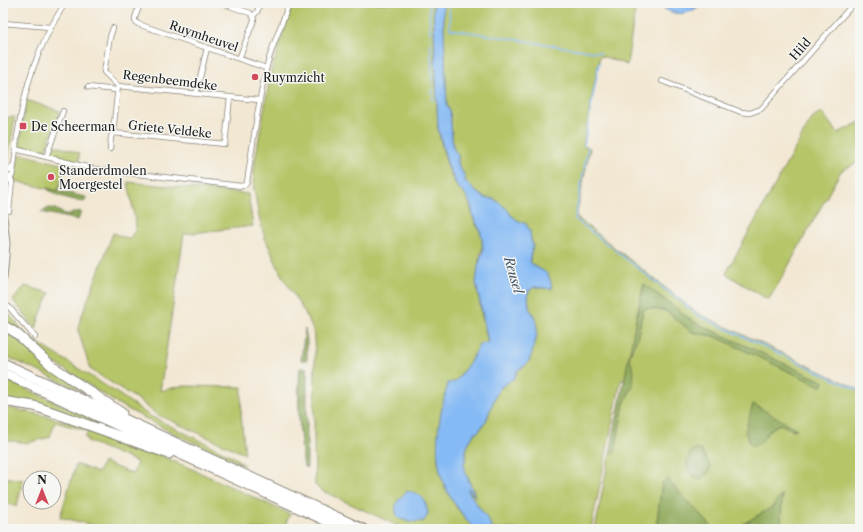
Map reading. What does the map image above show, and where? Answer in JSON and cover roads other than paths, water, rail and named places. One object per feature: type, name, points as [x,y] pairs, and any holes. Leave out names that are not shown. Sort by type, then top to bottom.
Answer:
[{"type":"highway","points":[[3,325],[16,333],[52,366],[95,396],[154,432]]},
{"type":"highway","points":[[3,363],[363,529]]},
{"type":"highway","points":[[3,373],[344,529]]},
{"type":"highway","points":[[3,401],[34,406],[221,473]]},
{"type":"main road","points":[[3,219],[6,244],[3,278]]},
{"type":"street","points":[[3,184],[10,179],[13,173],[15,149],[25,92],[35,61],[50,27],[65,3]]},
{"type":"street","name":"Ruymheuvel","points":[[140,3],[135,21],[138,24],[266,68]]},
{"type":"street","points":[[221,3],[250,13],[253,16]]},
{"type":"street","points":[[239,59],[254,20],[253,16],[257,12],[260,3]]},
{"type":"street","points":[[15,149],[80,166],[117,173],[245,186],[254,143],[259,100],[266,68],[289,3]]},
{"type":"street","name":"Hild","points":[[662,81],[741,112],[750,113],[761,109],[854,3]]},
{"type":"street","points":[[3,23],[50,27]]},
{"type":"street","name":"Regenbeemdeke","points":[[113,28],[104,72],[117,88]]},
{"type":"street","points":[[196,94],[207,48]]},
{"type":"street","name":"Regenbeemdeke","points":[[88,87],[196,94],[259,100]]},
{"type":"street","name":"Griete Veldeke","points":[[110,149],[117,88]]},
{"type":"street","name":"Griete Veldeke","points":[[113,133],[225,144],[230,97]]},
{"type":"street","points":[[46,157],[63,110]]},
{"type":"street","points":[[9,211],[12,181],[5,176],[13,166]]},
{"type":"street","points":[[3,304],[9,307],[35,337]]},
{"type":"water","name":"Reusel","points":[[433,3],[443,3],[447,106],[450,111],[453,148],[458,155],[458,164],[465,177],[465,181],[476,192],[485,198],[494,199],[507,209],[517,220],[526,224],[530,231],[533,245],[530,258],[531,263],[547,274],[551,282],[552,289],[534,287],[528,292],[529,308],[536,319],[537,330],[536,340],[530,359],[526,365],[518,370],[514,378],[500,388],[486,421],[479,431],[474,434],[466,451],[464,468],[475,497],[468,488],[468,490],[493,529],[474,529],[456,506],[447,491],[442,478],[437,451],[439,424],[448,383],[455,382],[470,362],[479,345],[488,342],[476,283],[478,266],[483,251],[480,230],[473,217],[472,209],[467,197],[457,186],[448,166],[438,128]]},
{"type":"water","points":[[659,3],[702,3],[692,11],[680,14],[669,11]]},
{"type":"water","points":[[407,491],[420,495],[424,501],[428,514],[424,521],[409,522],[398,518],[396,513],[397,503]]},
{"type":"waterway","points":[[429,3],[433,101]]},
{"type":"waterway","points":[[449,3],[450,29],[601,53]]},
{"type":"waterway","points":[[584,145],[599,63]]},
{"type":"waterway","points":[[588,147],[575,219],[699,316],[860,391]]},
{"type":"place","name":"Ruymzicht","points":[[255,77]]},
{"type":"place","name":"De Scheerman","points":[[23,126]]},
{"type":"place","name":"Standerdmolen Moergestel","points":[[51,177]]}]
